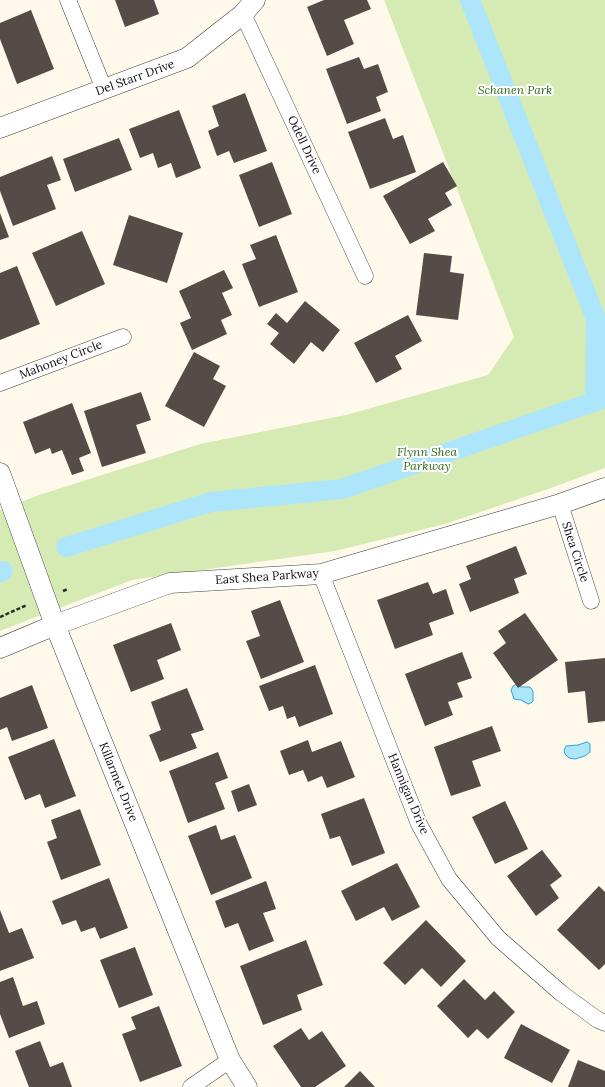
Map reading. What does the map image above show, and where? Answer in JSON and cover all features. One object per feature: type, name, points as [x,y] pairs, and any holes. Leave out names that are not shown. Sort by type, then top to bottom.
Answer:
[{"type":"street","points":[[68,0],[104,89]]},
{"type":"street","name":"Del Starr Drive","points":[[0,128],[188,58],[249,7]]},
{"type":"street","name":"Odell Drive","points":[[249,7],[365,276]]},
{"type":"street","name":"Mahoney Circle","points":[[0,384],[123,337]]},
{"type":"street","name":"Killarmet Drive","points":[[0,473],[5,500],[55,625],[230,1060],[246,1087]]},
{"type":"street","name":"East Shea Parkway","points":[[0,648],[55,625],[170,583],[321,574],[560,504],[605,488]]},
{"type":"street","name":"Shea Circle","points":[[560,504],[591,601]]},
{"type":"street","name":"Hannigan Drive","points":[[321,574],[419,824],[449,879],[498,938],[561,993],[598,1020],[605,1022]]},
{"type":"street","points":[[191,1087],[230,1060]]},
{"type":"green space","points":[[384,0],[605,0],[605,468],[445,524],[335,551],[132,580],[0,631],[0,510],[39,495],[200,444],[346,415],[488,375],[514,337]]},
{"type":"water","points":[[517,684],[521,687],[530,687],[533,691],[533,701],[531,703],[528,704],[521,700],[514,699],[511,690],[513,686]]},
{"type":"water","points":[[587,742],[590,744],[590,752],[585,756],[575,759],[569,758],[565,754],[564,750],[566,746],[578,745]]},
{"type":"building","points":[[115,0],[154,0],[159,14],[125,27]]},
{"type":"building","points":[[324,0],[367,0],[371,9],[344,20],[354,44],[327,56],[307,7]]},
{"type":"building","points":[[31,10],[54,69],[17,84],[0,39],[0,23]]},
{"type":"building","points":[[359,57],[364,69],[378,64],[388,92],[376,97],[381,111],[347,124],[326,69]]},
{"type":"building","points":[[245,93],[267,151],[234,163],[229,151],[217,156],[208,131],[219,126],[212,106]]},
{"type":"building","points":[[179,110],[201,168],[176,178],[171,163],[158,168],[153,153],[140,158],[129,129]]},
{"type":"building","points":[[385,118],[393,139],[403,135],[416,172],[370,189],[348,132]]},
{"type":"building","points":[[119,138],[132,170],[75,192],[63,159]]},
{"type":"building","points":[[52,156],[61,180],[47,185],[56,209],[13,226],[0,191],[0,177]]},
{"type":"building","points":[[272,162],[292,214],[259,227],[239,175]]},
{"type":"building","points":[[443,162],[457,186],[445,193],[452,205],[428,219],[435,231],[410,244],[383,196]]},
{"type":"building","points":[[0,213],[9,237],[0,240]]},
{"type":"building","points":[[129,215],[183,233],[167,283],[113,265]]},
{"type":"building","points":[[82,231],[105,284],[56,306],[32,253]]},
{"type":"building","points":[[276,235],[298,292],[259,307],[242,264],[256,259],[250,245]]},
{"type":"building","points":[[424,253],[452,256],[450,272],[464,274],[458,320],[416,315]]},
{"type":"building","points":[[17,266],[40,324],[0,340],[0,273]]},
{"type":"building","points":[[224,270],[233,288],[222,293],[232,315],[221,320],[227,334],[192,350],[180,323],[191,318],[179,291]]},
{"type":"building","points":[[305,301],[340,330],[323,352],[311,342],[294,364],[270,344],[279,333],[267,324],[276,313],[287,323]]},
{"type":"building","points":[[408,315],[422,341],[395,356],[402,369],[376,383],[354,343]]},
{"type":"building","points":[[194,352],[220,366],[213,379],[226,386],[204,427],[165,406]]},
{"type":"building","points":[[141,392],[151,420],[136,425],[146,453],[102,467],[84,411]]},
{"type":"building","points":[[72,403],[91,453],[79,458],[84,471],[72,475],[62,450],[52,454],[50,448],[35,454],[23,422]]},
{"type":"building","points":[[516,546],[527,574],[514,579],[519,593],[470,612],[459,584],[471,579],[466,566]]},
{"type":"building","points":[[428,582],[433,594],[446,589],[454,614],[429,623],[433,635],[395,649],[377,600]]},
{"type":"building","points":[[280,600],[304,662],[261,679],[246,641],[260,636],[251,611]]},
{"type":"building","points":[[525,613],[558,660],[518,688],[493,653],[506,643],[498,631]]},
{"type":"building","points":[[171,623],[181,650],[157,660],[164,679],[131,692],[113,645]]},
{"type":"building","points":[[462,652],[472,678],[457,683],[463,697],[448,702],[453,715],[425,726],[405,674]]},
{"type":"building","points":[[605,658],[605,721],[588,723],[585,691],[568,693],[565,662]]},
{"type":"building","points":[[315,665],[333,714],[299,727],[295,716],[287,719],[283,706],[269,711],[259,686]]},
{"type":"building","points":[[32,685],[48,728],[12,741],[7,727],[0,730],[0,698]]},
{"type":"building","points":[[187,688],[204,730],[191,734],[197,748],[160,762],[149,735],[161,730],[151,702]]},
{"type":"building","points":[[492,726],[501,751],[472,761],[481,786],[451,796],[434,747]]},
{"type":"building","points":[[54,739],[76,796],[45,808],[40,794],[25,800],[8,757]]},
{"type":"building","points":[[308,740],[312,752],[341,741],[355,777],[327,788],[322,776],[308,782],[303,770],[289,775],[280,751]]},
{"type":"building","points":[[218,752],[228,778],[215,783],[225,809],[188,823],[169,771]]},
{"type":"building","points":[[249,784],[257,805],[238,812],[231,791]]},
{"type":"building","points":[[364,798],[385,853],[352,866],[340,836],[330,839],[321,814]]},
{"type":"building","points":[[505,801],[528,849],[495,864],[472,817]]},
{"type":"building","points":[[80,809],[101,865],[61,880],[47,842],[57,838],[51,820]]},
{"type":"building","points":[[216,825],[221,840],[235,835],[252,878],[211,895],[188,836]]},
{"type":"building","points":[[542,850],[562,876],[550,885],[559,898],[536,916],[507,876]]},
{"type":"building","points":[[397,863],[420,907],[392,921],[384,907],[356,921],[341,891]]},
{"type":"building","points":[[109,878],[128,928],[100,939],[95,927],[81,932],[76,920],[62,925],[52,901]]},
{"type":"building","points":[[266,881],[276,909],[263,913],[274,941],[249,951],[238,923],[225,928],[215,901]]},
{"type":"building","points":[[599,886],[605,892],[605,964],[599,970],[557,930]]},
{"type":"building","points":[[0,910],[9,933],[22,928],[34,958],[0,971]]},
{"type":"building","points":[[426,920],[466,961],[441,987],[422,968],[405,985],[383,963]]},
{"type":"building","points":[[306,940],[323,985],[297,995],[302,1010],[263,1025],[240,966]]},
{"type":"building","points":[[135,947],[153,995],[119,1008],[100,960]]},
{"type":"building","points":[[13,977],[23,1006],[37,1001],[45,1024],[9,1038],[0,1014],[0,982]]},
{"type":"building","points":[[464,979],[485,1000],[494,991],[515,1012],[488,1039],[477,1029],[468,1038],[437,1006]]},
{"type":"building","points":[[159,1006],[182,1066],[140,1082],[122,1034],[136,1029],[131,1017]]},
{"type":"building","points":[[521,1024],[570,1050],[552,1083],[504,1058]]},
{"type":"building","points":[[301,1028],[309,1040],[322,1031],[346,1066],[315,1087],[301,1087],[273,1046]]},
{"type":"building","points":[[40,1041],[50,1067],[63,1062],[72,1087],[29,1087],[15,1051]]},
{"type":"building","points":[[578,1060],[605,1071],[605,1087],[568,1087]]},
{"type":"building","points":[[360,1071],[375,1087],[344,1087]]},
{"type":"waterway","points":[[470,0],[596,319],[595,402]]},
{"type":"waterway","points":[[66,547],[211,502],[342,489],[605,398]]},
{"type":"park label","name":"Schanen Park","points":[[515,91]]},
{"type":"park label","name":"Flynn Shea Parkway","points":[[427,460]]}]
